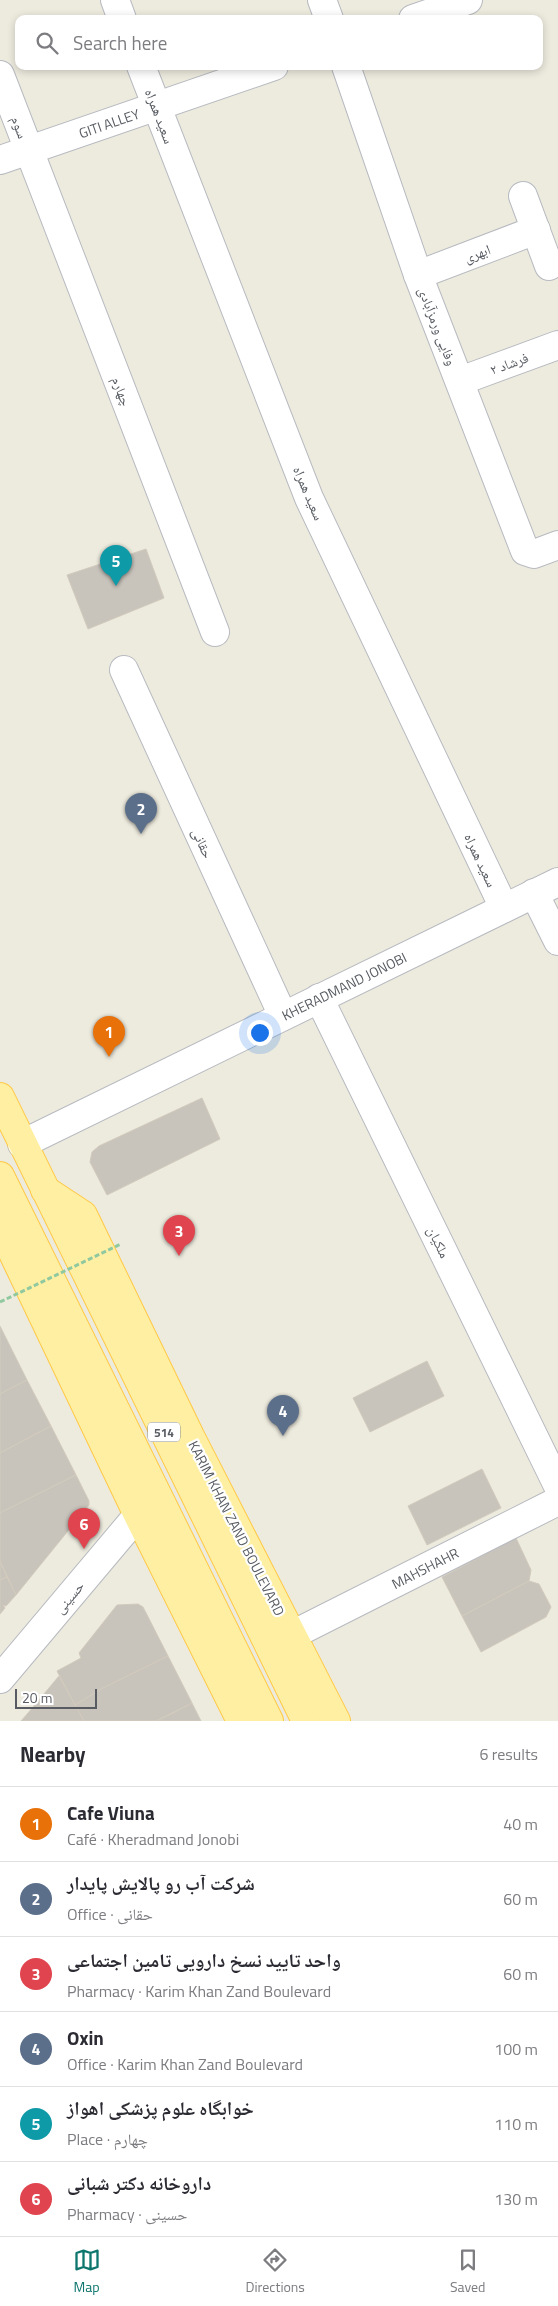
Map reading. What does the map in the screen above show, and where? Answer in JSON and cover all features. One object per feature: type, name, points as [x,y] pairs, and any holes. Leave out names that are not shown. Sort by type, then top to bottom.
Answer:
[{"type":"main road","name":"KARIM KHAN ZAND BOULEVARD","points":[[0,1097],[306,1721]]},
{"type":"main road","points":[[4,1185],[12,1251],[138,1515],[241,1721]]},
{"type":"main road","name":"514","points":[[4,1185],[269,1721]]},
{"type":"main road","name":"KARIM KHAN ZAND BOULEVARD","points":[[44,1188],[83,1216],[191,1438],[336,1721]]},
{"type":"street","points":[[115,0],[121,15]]},
{"type":"street","points":[[322,0],[328,15]]},
{"type":"street","points":[[424,15],[458,2]]},
{"type":"street","name":"سعید همراه","points":[[142,70],[309,498],[504,908]]},
{"type":"street","name":"GITI ALLEY","points":[[0,160],[262,70]]},
{"type":"street","name":"وفایی ورمزآبادی","points":[[347,70],[418,275],[526,551],[534,554],[558,545]]},
{"type":"street","name":"سوم","points":[[0,75],[29,150]]},
{"type":"street","name":"چهارم","points":[[29,150],[215,632]]},
{"type":"street","points":[[523,196],[549,266]]},
{"type":"street","name":"ابهری","points":[[418,275],[536,230]]},
{"type":"street","name":"فرشاد ۲","points":[[460,381],[558,345]]},
{"type":"street","name":"حقانی","points":[[124,670],[283,1016]]},
{"type":"street","points":[[546,887],[558,941]]},
{"type":"street","name":"KHERADMAND JONOBI","points":[[22,1144],[546,887]]},
{"type":"street","name":"ملکیان","points":[[319,998],[558,1486]]},
{"type":"street","name":"MAHSHAHR","points":[[292,1635],[558,1501]]},
{"type":"street","name":"حسینی","points":[[0,1680],[138,1515]]},
{"type":"path","points":[[0,1302],[121,1244]]},
{"type":"building","points":[[146,549],[164,598],[88,629],[67,575]]},
{"type":"building","points":[[202,1098],[220,1139],[107,1195],[90,1162],[92,1152],[99,1146]]},
{"type":"building","points":[[0,1326],[27,1380],[0,1394]]},
{"type":"building","points":[[427,1361],[444,1396],[370,1432],[353,1398]]},
{"type":"building","points":[[27,1380],[51,1426],[0,1453],[0,1394]]},
{"type":"building","points":[[51,1426],[76,1475],[0,1513],[0,1453]]},
{"type":"building","points":[[482,1469],[501,1508],[427,1545],[408,1506]]},
{"type":"building","points":[[76,1475],[89,1501],[89,1505],[16,1595],[0,1561],[0,1513]]},
{"type":"building","points":[[516,1538],[531,1570],[529,1581],[462,1616],[442,1577]]},
{"type":"building","points":[[0,1561],[7,1577],[0,1580]]},
{"type":"building","points":[[7,1577],[16,1595],[6,1606],[3,1605],[5,1608],[0,1614],[0,1580]]},
{"type":"building","points":[[529,1581],[539,1584],[551,1607],[546,1617],[481,1652],[462,1616]]},
{"type":"building","points":[[138,1604],[143,1607],[168,1656],[101,1689],[75,1705],[57,1671],[81,1658],[79,1653],[117,1605]]},
{"type":"building","points":[[168,1656],[192,1703],[156,1721],[84,1721],[75,1705],[101,1689]]},
{"type":"building","points":[[59,1676],[84,1721],[21,1721],[28,1713]]},
{"type":"building","points":[[192,1703],[201,1721],[156,1721],[173,1713]]},
{"type":"place","name":"خوابگاه علوم پزشکی اهواز","points":[[116,586]]},
{"type":"place","name":"شرکت آب رو پالایش پایدار","points":[[141,834]]},
{"type":"place","name":"Cafe Viuna","points":[[109,1057]]},
{"type":"place","name":"واحد تایید نسخ دارویی تامین اجتماعی","points":[[179,1256]]},
{"type":"place","name":"Oxin","points":[[283,1436]]},
{"type":"place","name":"داروخانه دکتر شبانی","points":[[84,1549]]}]
